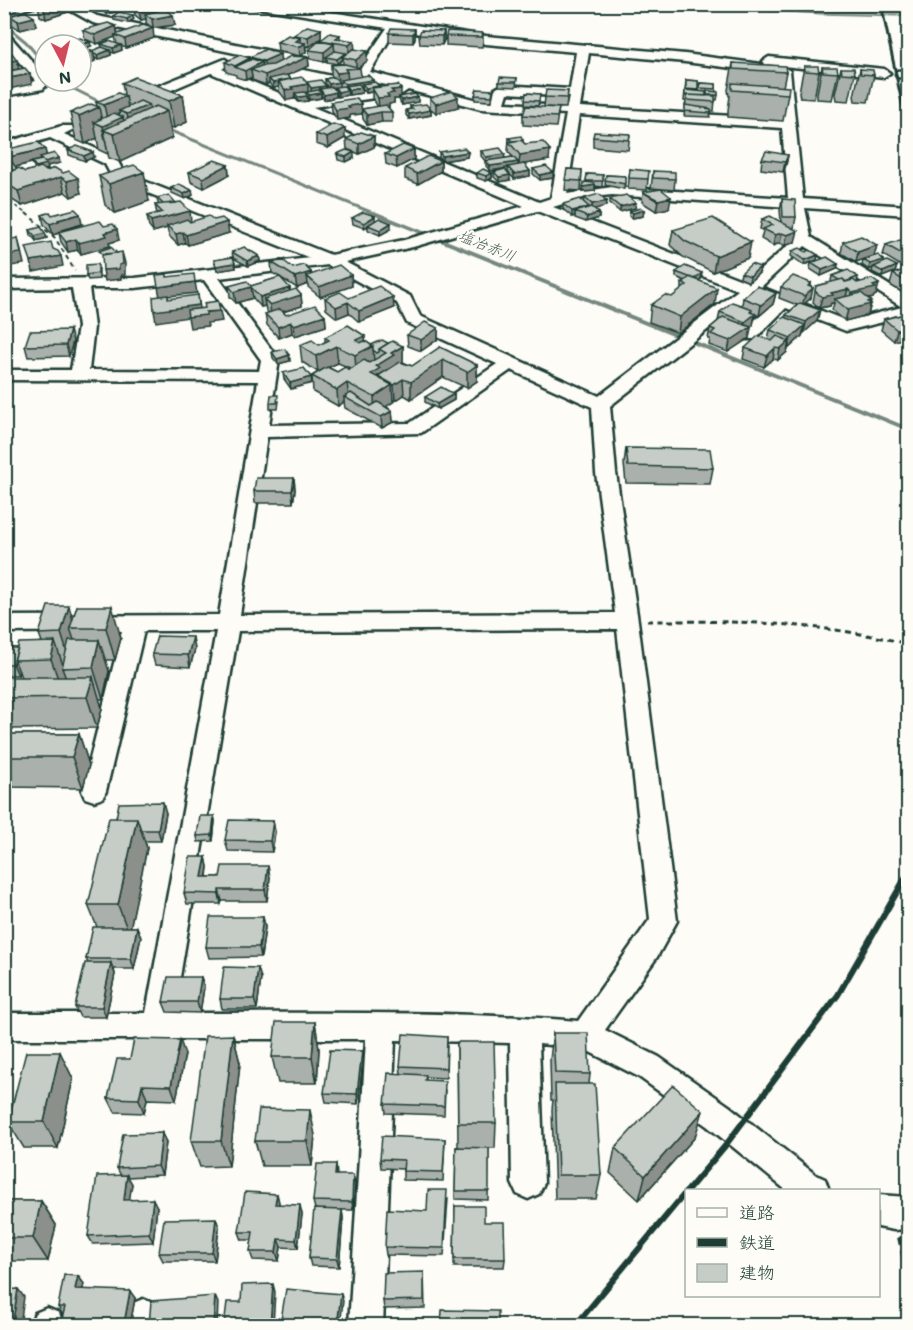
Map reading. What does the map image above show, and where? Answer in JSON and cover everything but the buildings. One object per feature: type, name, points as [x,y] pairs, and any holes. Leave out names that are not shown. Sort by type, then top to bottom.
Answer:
[{"type":"street","points":[[4,12],[39,4]]},
{"type":"street","points":[[64,4],[93,19],[252,52],[333,74],[362,74],[481,105],[790,124]]},
{"type":"street","points":[[253,4],[486,40],[697,60],[784,71],[851,70]]},
{"type":"street","points":[[299,4],[544,39],[698,52],[884,73]]},
{"type":"street","points":[[312,27],[322,23],[324,16]]},
{"type":"street","points":[[362,74],[390,31]]},
{"type":"street","points":[[4,37],[43,82],[38,86],[4,92]]},
{"type":"street","points":[[127,104],[272,44]]},
{"type":"street","points":[[558,201],[583,50]]},
{"type":"street","points":[[211,69],[537,207],[846,326],[909,311]]},
{"type":"street","points":[[784,71],[796,202],[804,239],[909,304]]},
{"type":"street","points":[[263,91],[285,87]]},
{"type":"street","points":[[297,105],[416,88]]},
{"type":"street","points":[[498,106],[502,89],[575,93]]},
{"type":"street","points":[[4,148],[54,135],[75,126]]},
{"type":"street","points":[[54,135],[111,160],[118,176],[330,260],[404,300],[413,319],[601,404]]},
{"type":"street","points":[[4,284],[135,283],[330,260],[407,244],[582,194],[612,191],[909,210]]},
{"type":"street","points":[[601,404],[748,290],[804,239]]},
{"type":"street","points":[[158,1025],[228,624],[270,360],[209,276]]},
{"type":"street","points":[[79,375],[86,327],[80,284]]},
{"type":"street","points":[[749,335],[782,303]]},
{"type":"street","points":[[259,431],[414,429],[510,363]]},
{"type":"street","points":[[4,375],[268,376]]},
{"type":"street","points":[[585,1035],[647,950],[664,921],[627,621],[606,473],[601,404]]},
{"type":"street","points":[[4,624],[627,621]]},
{"type":"street","points":[[94,791],[135,624]]},
{"type":"street","points":[[4,1026],[381,1026],[524,1030],[585,1035],[649,1067],[718,1116],[810,1189]]},
{"type":"street","points":[[366,1326],[381,1026]]},
{"type":"street","points":[[524,1030],[528,1183]]},
{"type":"path","points":[[4,198],[41,223],[70,258],[80,284]]},
{"type":"path","points":[[627,621],[714,621],[783,625],[858,632],[909,644]]},
{"type":"path","points":[[894,1213],[909,1279]]},
{"type":"water","points":[[908,4],[908,16],[825,14],[671,5]]},
{"type":"waterway","name":"塩冶赤川","points":[[4,24],[33,50]]},
{"type":"waterway","name":"塩冶赤川","points":[[82,93],[102,103]]},
{"type":"waterway","name":"塩冶赤川","points":[[166,129],[378,215]]},
{"type":"waterway","name":"塩冶赤川","points":[[374,213],[908,429]]},
{"type":"railway","points":[[881,4],[908,131]]},
{"type":"railway","points":[[689,1189],[725,1146],[838,995],[908,873]]},
{"type":"railway","points":[[575,1326],[685,1193]]}]
